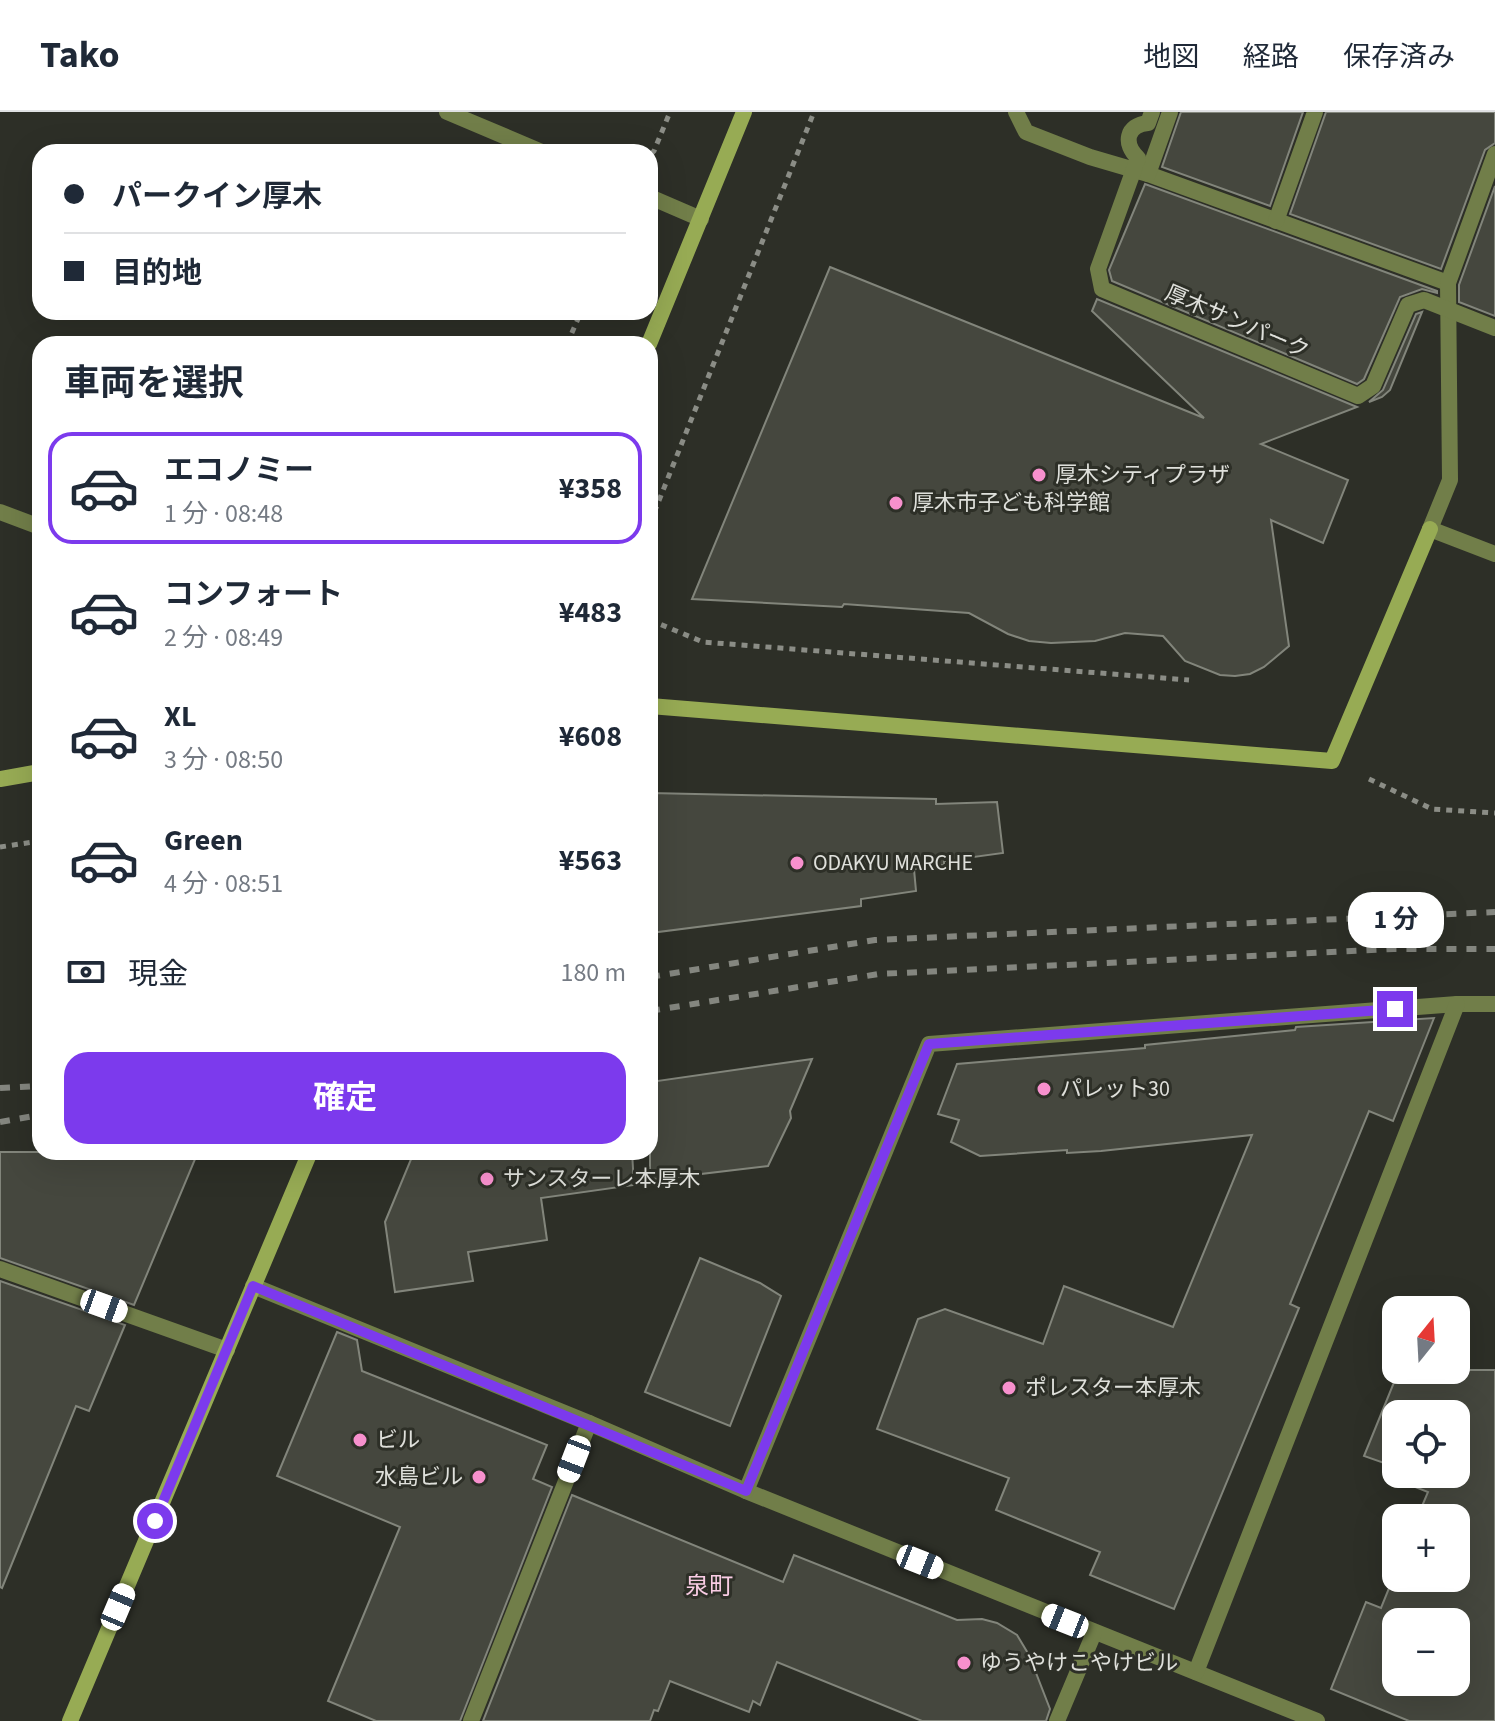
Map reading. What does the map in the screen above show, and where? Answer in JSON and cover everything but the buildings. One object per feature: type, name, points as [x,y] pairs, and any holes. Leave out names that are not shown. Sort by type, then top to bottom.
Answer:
[{"type":"street","points":[[447,112],[523,144]]},
{"type":"street","points":[[652,336],[744,112]]},
{"type":"street","points":[[1016,112],[1026,132],[1448,283]]},
{"type":"street","name":"厚木サンパーク","points":[[1152,112],[1148,123],[1131,129],[1127,141],[1130,151],[1138,158],[1141,172],[1098,269],[1102,289],[1358,396],[1373,386],[1408,305],[1424,300],[1495,328]]},
{"type":"street","points":[[1141,172],[1170,112]]},
{"type":"street","points":[[1276,221],[1315,112]]},
{"type":"street","points":[[658,707],[1332,761],[1450,480],[1448,283],[1495,154]]},
{"type":"street","points":[[658,200],[701,219]]},
{"type":"street","points":[[0,512],[32,524]]},
{"type":"street","points":[[1430,529],[1495,554]]},
{"type":"street","points":[[0,779],[32,773]]},
{"type":"street","points":[[746,1491],[929,1044],[1457,1004],[1495,1004]]},
{"type":"street","points":[[1196,1672],[1457,1004]]},
{"type":"street","points":[[70,1721],[307,1160]]},
{"type":"street","points":[[0,1269],[227,1350]]},
{"type":"street","points":[[253,1286],[589,1423],[746,1491],[1317,1721]]},
{"type":"street","points":[[471,1721],[589,1423]]},
{"type":"street","points":[[1057,1721],[1094,1633]]},
{"type":"path","points":[[657,144],[670,112]]},
{"type":"path","points":[[658,503],[814,112]]},
{"type":"path","points":[[658,623],[703,642],[1189,680]]},
{"type":"path","points":[[1332,761],[1432,809],[1495,813]]},
{"type":"path","points":[[0,847],[32,842]]},
{"type":"railway","points":[[658,976],[875,940],[1495,912]]},
{"type":"railway","points":[[658,1010],[879,974],[1394,949],[1495,949]]},
{"type":"railway","points":[[0,1088],[32,1086]]},
{"type":"railway","points":[[0,1122],[32,1116]]},
{"type":"place","name":"厚木シティプラザ","points":[[1039,475]]},
{"type":"place","name":"厚木市子ども科学館","points":[[896,503]]},
{"type":"place","name":"ODAKYU MARCHE","points":[[797,863]]},
{"type":"place","name":"パレット30","points":[[1044,1089]]},
{"type":"place","name":"サンスターレ本厚木","points":[[487,1179]]},
{"type":"place","name":"ポレスター本厚木","points":[[1009,1388]]},
{"type":"place","name":"ビル","points":[[360,1440]]},
{"type":"place","name":"水島ビル","points":[[479,1477]]},
{"type":"place","name":"ゆうやけこやけビル","points":[[964,1663]]},
{"type":"district","name":"泉町","points":[[709,1586]]},
{"type":"route","points":[[155,1521],[253,1286],[589,1423],[746,1491],[929,1044],[1395,1009]]}]
